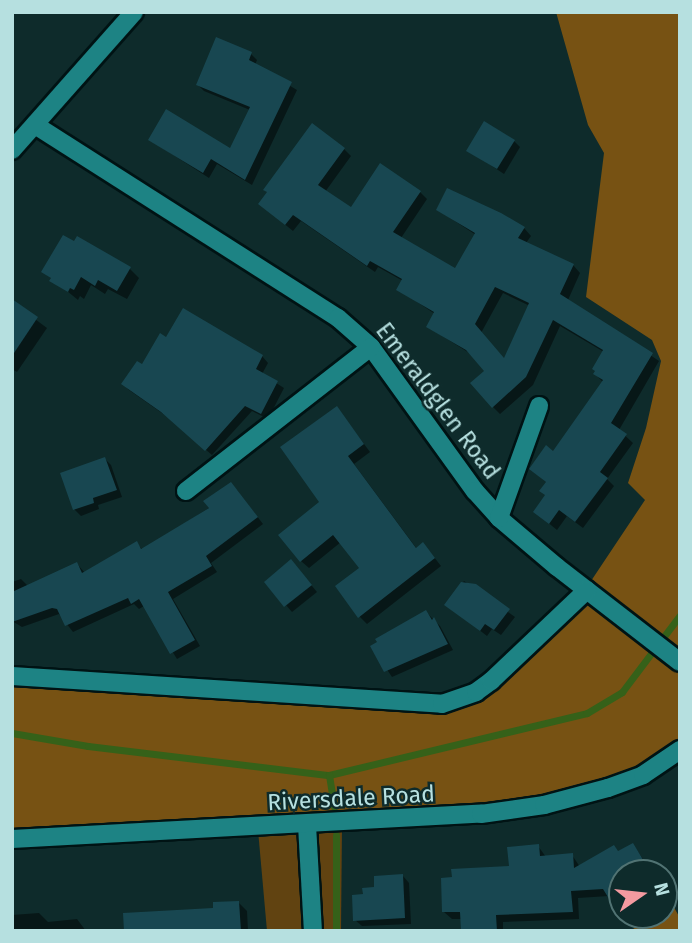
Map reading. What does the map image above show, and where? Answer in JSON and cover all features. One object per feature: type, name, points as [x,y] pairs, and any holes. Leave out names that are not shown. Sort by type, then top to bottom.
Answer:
[{"type":"street","points":[[12,150],[134,12]]},
{"type":"street","name":"Emeraldglen Road","points":[[34,125],[338,318],[371,347],[475,491],[499,518],[679,661]]},
{"type":"street","points":[[186,491],[371,347]]},
{"type":"street","points":[[499,518],[539,406]]},
{"type":"street","points":[[12,676],[442,704],[469,695],[491,681],[587,590]]},
{"type":"street","name":"Riversdale Road","points":[[12,839],[481,814],[544,805],[608,788],[643,775],[680,750]]},
{"type":"street","points":[[307,825],[313,931]]},
{"type":"shaded area","points":[[556,12],[680,12],[680,749],[671,757],[542,805],[12,844],[12,675],[461,698],[585,590],[645,500],[628,483],[646,428],[661,361],[652,340],[586,297],[604,153],[588,125]]},
{"type":"shaded area","points":[[342,825],[341,931],[267,931],[258,830]]},
{"type":"shaded area","points":[[678,914],[680,918],[680,931],[630,931],[678,929]]},
{"type":"building","points":[[216,37],[252,52],[249,60],[292,82],[245,180],[211,159],[203,173],[148,140],[166,109],[230,148],[250,107],[196,85]]},
{"type":"building","points":[[484,121],[515,140],[497,169],[466,151]]},
{"type":"building","points":[[312,123],[345,148],[318,185],[351,207],[380,163],[421,191],[393,232],[455,268],[475,233],[436,210],[447,188],[525,227],[518,238],[574,264],[560,294],[653,353],[611,423],[627,434],[600,472],[608,478],[575,522],[559,510],[549,524],[533,512],[545,495],[539,491],[546,482],[529,469],[546,445],[553,451],[603,380],[593,374],[595,371],[592,369],[603,350],[553,320],[526,377],[492,408],[470,383],[484,371],[466,350],[426,327],[434,312],[396,290],[402,279],[370,261],[367,266],[293,215],[285,225],[258,204],[267,192],[263,190]],"holes":[[[495,287],[529,303],[504,358],[475,324]]]},
{"type":"building","points":[[63,235],[74,241],[77,236],[131,267],[117,291],[98,280],[95,286],[81,277],[74,290],[70,288],[68,292],[49,281],[51,278],[41,272]]},
{"type":"building","points":[[12,299],[38,317],[12,356]]},
{"type":"building","points":[[183,308],[263,355],[256,369],[278,381],[261,414],[245,406],[205,451],[161,412],[121,384],[137,361],[142,364],[160,333],[166,337]]},
{"type":"building","points":[[337,406],[364,444],[348,456],[416,548],[423,542],[435,558],[358,618],[335,586],[359,568],[333,535],[300,562],[278,535],[319,502],[280,447]]},
{"type":"building","points":[[105,457],[117,490],[93,498],[94,503],[73,510],[60,473]]},
{"type":"building","points":[[231,482],[258,517],[206,556],[212,566],[168,592],[195,640],[170,654],[139,599],[131,604],[128,598],[65,626],[57,609],[52,608],[12,622],[12,592],[77,562],[82,573],[137,541],[141,549],[209,508],[203,501]]},
{"type":"building","points":[[291,559],[312,585],[284,607],[264,582]]},
{"type":"building","points":[[461,582],[476,584],[510,609],[494,630],[485,624],[480,631],[444,605]]},
{"type":"building","points":[[426,610],[432,620],[434,617],[448,644],[384,672],[370,646],[377,642],[375,639]]},
{"type":"building","points":[[633,843],[643,859],[608,859],[608,897],[603,889],[571,891],[573,912],[496,915],[497,931],[461,931],[460,912],[442,912],[441,878],[452,877],[451,869],[509,866],[507,847],[539,844],[540,856],[573,853],[574,868],[614,845],[618,851]]},
{"type":"building","points":[[403,874],[405,918],[353,921],[352,895],[363,894],[362,888],[374,887],[374,876]]},
{"type":"building","points":[[239,901],[241,931],[124,931],[123,913],[213,908],[213,902]]},
{"type":"waterway","points":[[12,733],[88,746],[329,775],[587,713],[622,692],[680,615]]},
{"type":"waterway","points":[[329,775],[334,807]]},
{"type":"waterway","points":[[336,835],[336,931]]}]
